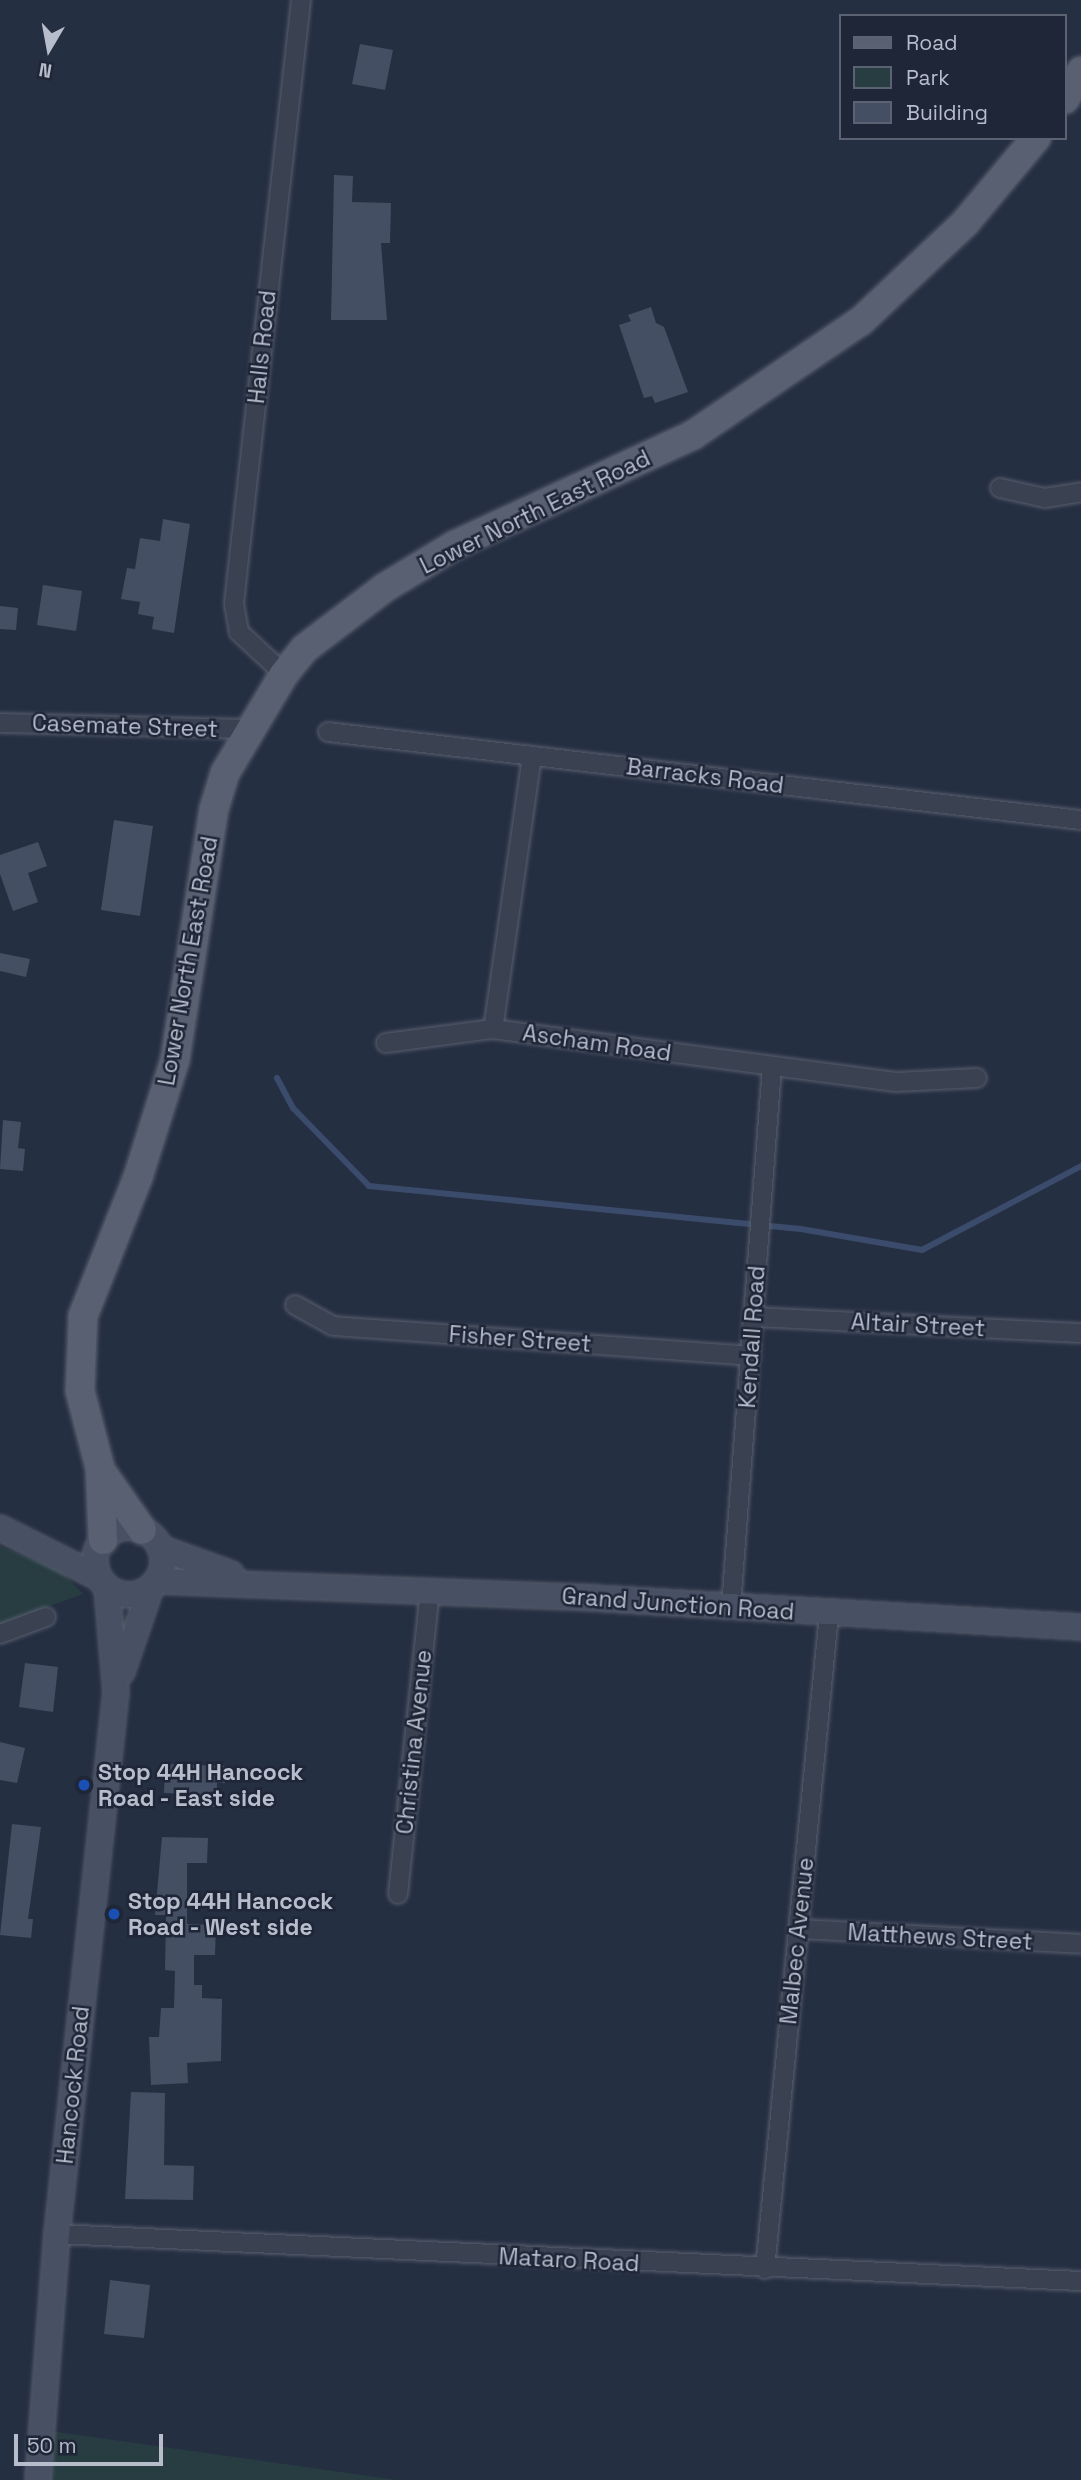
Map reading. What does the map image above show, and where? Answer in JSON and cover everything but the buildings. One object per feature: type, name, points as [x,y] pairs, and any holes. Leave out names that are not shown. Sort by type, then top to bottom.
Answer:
[{"type":"main road","points":[[1067,96],[1081,71]]},
{"type":"main road","name":"Lower North East Road","points":[[101,1542],[100,1468],[80,1391],[83,1316],[157,1124],[174,1060],[214,809],[225,773],[284,674],[304,649],[384,588],[455,545],[693,435],[851,328],[965,223],[1034,140]]},
{"type":"main road","name":"Lower North East Road","points":[[100,1468],[151,1539]]},
{"type":"main road","points":[[0,1528],[73,1546],[101,1542],[116,1530],[151,1539],[162,1565],[154,1584],[129,1595],[0,1528]]},
{"type":"main road","name":"Grand Junction Road","points":[[151,1539],[202,1567],[276,1586]]},
{"type":"main road","points":[[101,1542],[95,1564],[103,1582]]},
{"type":"main road","name":"Hancock Road","points":[[38,2480],[57,2234],[116,1692],[103,1582]]},
{"type":"main road","name":"Grand Junction Road","points":[[154,1584],[430,1590],[1081,1627]]},
{"type":"main road","name":"Hancock Road","points":[[116,1692],[154,1584]]},
{"type":"street","name":"Halls Road","points":[[284,674],[239,632],[234,603],[301,0]]},
{"type":"street","points":[[1000,488],[1045,498],[1081,492]]},
{"type":"street","name":"Casemate Street","points":[[0,723],[250,729]]},
{"type":"street","name":"Barracks Road","points":[[328,732],[1081,820]]},
{"type":"street","name":"Ascham Road","points":[[532,756],[493,1029],[896,1082],[977,1078]]},
{"type":"street","points":[[386,1042],[493,1029]]},
{"type":"street","name":"Kendall Road","points":[[731,1607],[772,1067]]},
{"type":"street","name":"Fisher Street","points":[[295,1305],[333,1326],[751,1356]]},
{"type":"street","name":"Altair Street","points":[[754,1317],[1081,1333]]},
{"type":"street","name":"Christina Avenue","points":[[398,1894],[430,1590]]},
{"type":"street","name":"Malbec Avenue","points":[[765,2269],[829,1614]]},
{"type":"street","points":[[0,1633],[46,1617]]},
{"type":"street","name":"Matthews Street","points":[[799,1929],[1081,1944]]},
{"type":"street","name":"Mataro Road","points":[[57,2234],[765,2269],[1081,2281]]},
{"type":"green space","points":[[0,1546],[62,1572],[83,1594],[0,1624]]},
{"type":"green space","points":[[43,2430],[397,2480],[38,2480]]},
{"type":"waterway","points":[[277,1078],[293,1108],[369,1186],[801,1229],[922,1250],[1081,1166]]},
{"type":"place","name":"Stop 44H Hancock Road - East side","points":[[84,1785]]},
{"type":"place","name":"Stop 44H Hancock Road - West side","points":[[114,1914]]}]
